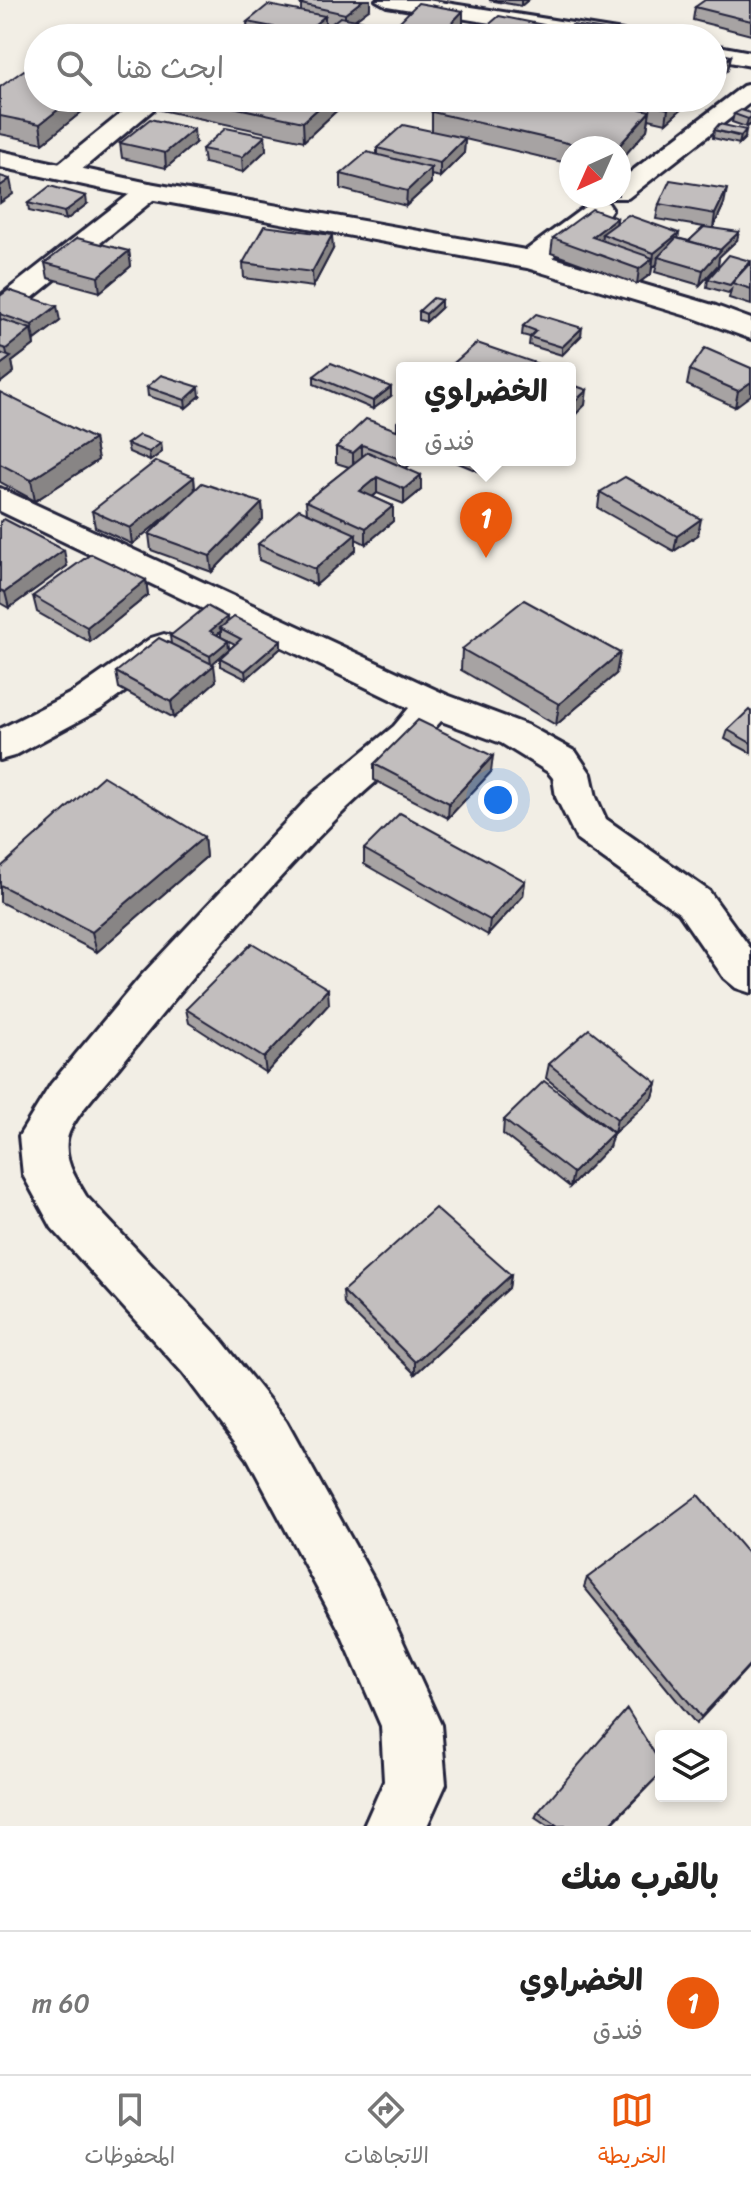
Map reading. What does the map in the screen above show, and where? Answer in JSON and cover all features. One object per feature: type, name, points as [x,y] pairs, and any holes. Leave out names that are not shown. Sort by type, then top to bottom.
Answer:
[{"type":"street","points":[[387,0],[536,24]]},
{"type":"street","points":[[727,55],[751,59]]},
{"type":"street","points":[[727,110],[751,91]]},
{"type":"street","points":[[64,172],[138,112]]},
{"type":"street","points":[[631,184],[724,112]]},
{"type":"street","points":[[0,159],[149,191],[531,260],[705,312],[751,330]]},
{"type":"street","points":[[0,310],[149,191]]},
{"type":"street","points":[[531,260],[600,208]]},
{"type":"street","points":[[0,282],[31,286]]},
{"type":"street","points":[[0,498],[434,704],[514,734],[562,762],[572,774],[576,797],[591,829],[694,902],[739,966],[751,976]]},
{"type":"street","points":[[0,746],[88,700],[152,657],[218,603]]},
{"type":"street","points":[[395,1826],[415,1784],[411,1725],[359,1609],[267,1440],[201,1355],[69,1212],[47,1175],[43,1136],[67,1098],[166,977],[327,803],[407,735],[434,704]]},
{"type":"building","points":[[307,0],[363,0],[345,14],[301,4]]},
{"type":"building","points":[[705,0],[751,0],[751,21],[695,7]]},
{"type":"building","points":[[418,3],[463,11],[451,24],[397,24]]},
{"type":"building","points":[[268,5],[325,16],[315,24],[247,22]]},
{"type":"building","points":[[499,16],[539,24],[490,24]]},
{"type":"building","points":[[340,17],[379,24],[331,24]]},
{"type":"building","points":[[24,70],[24,112],[55,112],[40,124],[0,116],[0,87]]},
{"type":"building","points":[[741,110],[751,113],[751,117],[748,119],[734,114]]},
{"type":"building","points":[[256,112],[314,112],[303,122]]},
{"type":"building","points":[[432,112],[649,112],[628,136],[559,136],[559,141]]},
{"type":"building","points":[[150,119],[194,129],[165,153],[120,143]]},
{"type":"building","points":[[719,124],[746,130],[741,136],[714,130]]},
{"type":"building","points":[[403,125],[465,138],[440,163],[377,148]]},
{"type":"building","points":[[226,128],[265,136],[242,157],[202,149]]},
{"type":"building","points":[[367,152],[431,168],[407,191],[341,174]]},
{"type":"building","points":[[0,176],[10,179],[0,186]]},
{"type":"building","points":[[670,180],[727,189],[715,214],[659,204]]},
{"type":"building","points":[[50,186],[86,196],[64,212],[28,203]]},
{"type":"building","points":[[592,209],[617,218],[592,237],[653,258],[639,269],[553,238]]},
{"type":"building","points":[[628,215],[679,233],[654,253],[602,234]]},
{"type":"building","points":[[264,226],[332,235],[312,272],[243,263]]},
{"type":"building","points":[[704,227],[739,232],[720,250],[689,241]]},
{"type":"building","points":[[77,238],[129,251],[98,277],[45,263]]},
{"type":"building","points":[[676,238],[721,250],[703,270],[658,257]]},
{"type":"building","points":[[729,255],[750,261],[730,285],[708,279]]},
{"type":"building","points":[[751,262],[751,289],[732,283]]},
{"type":"building","points":[[8,290],[57,306],[32,325],[0,314],[0,296]]},
{"type":"building","points":[[433,298],[441,300],[426,314],[419,311]]},
{"type":"building","points":[[536,314],[582,328],[562,347],[530,337],[536,331],[523,326]]},
{"type":"building","points":[[0,319],[31,329],[6,349],[0,347]]},
{"type":"building","points":[[477,343],[532,362],[455,362]]},
{"type":"building","points":[[705,348],[751,368],[751,382],[738,391],[690,370]]},
{"type":"building","points":[[0,353],[11,357],[0,365]]},
{"type":"building","points":[[331,363],[391,387],[373,401],[314,376]]},
{"type":"building","points":[[161,375],[199,387],[185,400],[147,387]]},
{"type":"building","points":[[576,386],[587,390],[576,400]]},
{"type":"building","points":[[0,392],[94,439],[31,480],[0,464]]},
{"type":"building","points":[[366,419],[396,430],[396,458],[362,445],[353,453],[336,447]]},
{"type":"building","points":[[139,435],[161,443],[149,452],[127,444]]},
{"type":"building","points":[[368,452],[421,475],[404,489],[377,477],[360,491],[393,506],[366,528],[306,501]]},
{"type":"building","points":[[156,461],[194,477],[130,528],[92,511]]},
{"type":"building","points":[[625,477],[701,519],[677,536],[600,492]]},
{"type":"building","points":[[202,483],[262,503],[210,556],[149,534]]},
{"type":"building","points":[[299,509],[356,534],[315,569],[258,544]]},
{"type":"building","points":[[4,519],[64,550],[5,592],[0,590],[0,522]]},
{"type":"building","points":[[91,554],[146,580],[87,627],[33,596]]},
{"type":"building","points":[[524,600],[620,653],[559,704],[462,649]]},
{"type":"building","points":[[207,606],[227,617],[210,631],[228,641],[210,656],[170,636]]},
{"type":"building","points":[[234,617],[281,640],[245,671],[220,658],[241,639],[220,628]]},
{"type":"building","points":[[159,638],[214,665],[171,702],[116,672]]},
{"type":"building","points":[[749,710],[751,712],[751,743],[728,730]]},
{"type":"building","points":[[418,720],[493,756],[449,803],[374,764]]},
{"type":"building","points":[[103,776],[204,837],[92,932],[0,885],[0,868]]},
{"type":"building","points":[[400,813],[525,881],[490,920],[364,849]]},
{"type":"building","points":[[252,943],[328,989],[264,1058],[186,1009]]},
{"type":"building","points":[[589,1029],[657,1083],[617,1119],[549,1064]]},
{"type":"building","points":[[544,1081],[613,1133],[573,1173],[504,1120]]},
{"type":"building","points":[[435,1208],[511,1275],[415,1362],[343,1291]]},
{"type":"building","points":[[698,1495],[751,1557],[751,1663],[701,1717],[587,1578]]},
{"type":"building","points":[[627,1709],[655,1754],[655,1779],[608,1826],[558,1826],[538,1812]]},
{"type":"place","name":"الخضراوي","points":[[486,558]]}]
